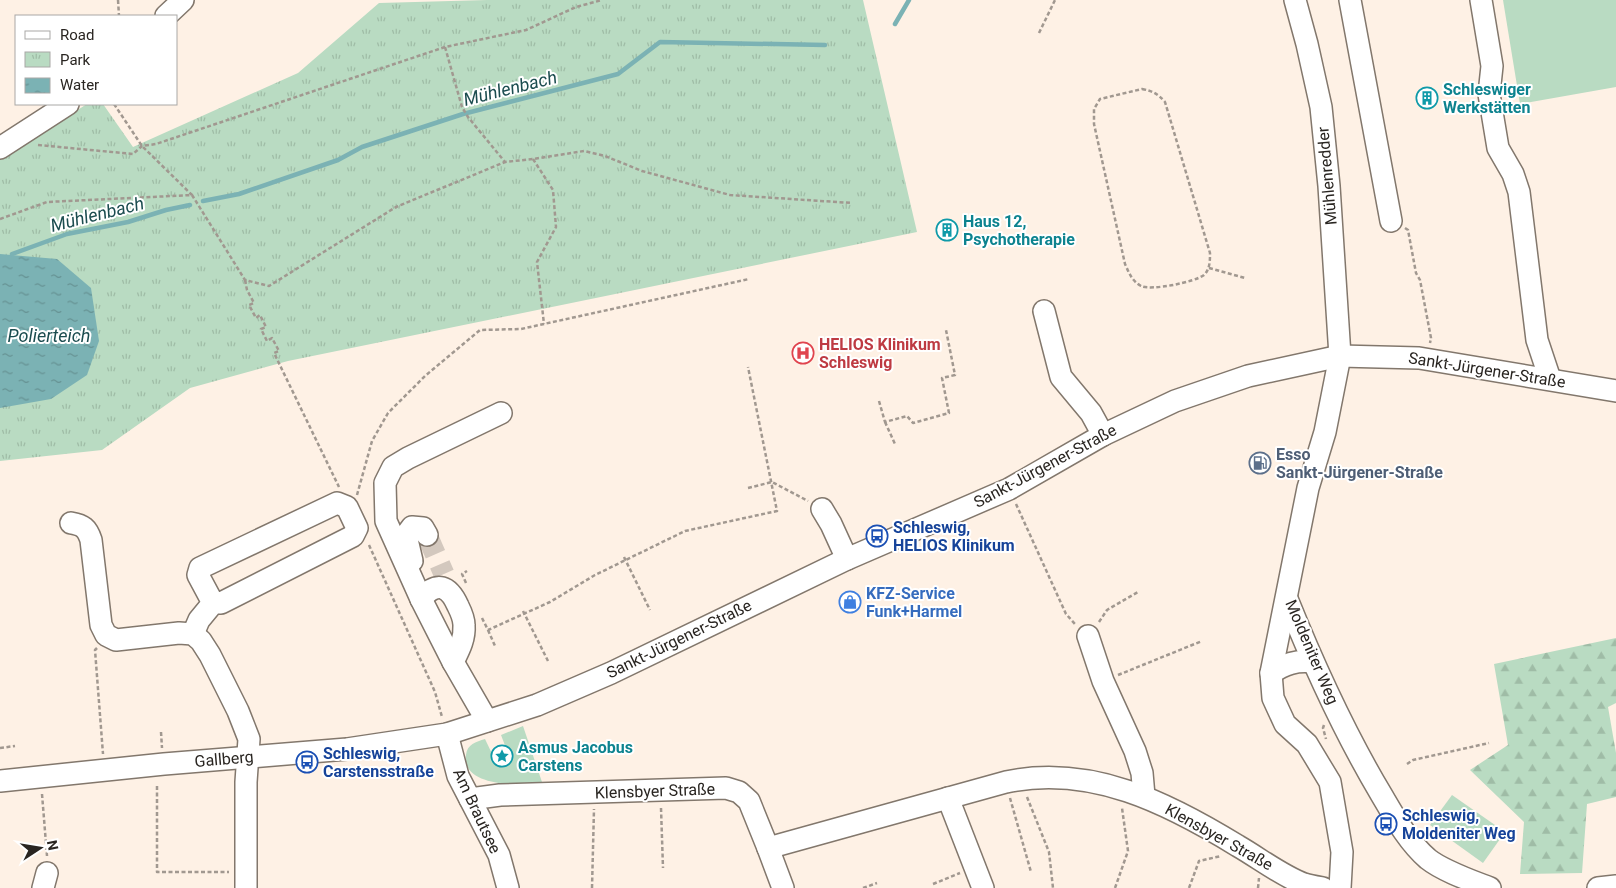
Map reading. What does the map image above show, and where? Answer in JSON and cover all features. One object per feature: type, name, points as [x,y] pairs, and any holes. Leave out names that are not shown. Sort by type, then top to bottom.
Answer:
[{"type":"street","points":[[167,15],[183,0]]},
{"type":"street","name":"Mühlenredder","points":[[1295,0],[1321,107],[1330,186],[1340,356]]},
{"type":"street","points":[[1350,0],[1391,221]]},
{"type":"street","points":[[1481,0],[1492,66],[1489,94],[1498,148],[1519,192],[1537,340],[1550,379]]},
{"type":"street","points":[[0,148],[66,105]]},
{"type":"street","points":[[1044,311],[1061,376],[1091,413],[1104,435]]},
{"type":"street","name":"Sankt-Jürgener-Straße","points":[[447,734],[537,706],[611,673],[846,559],[1009,489],[1104,435],[1175,401],[1248,376],[1340,356],[1427,359],[1616,391]]},
{"type":"street","name":"Moldeniter Weg","points":[[1340,356],[1325,432],[1308,488],[1287,599],[1312,662],[1388,807],[1428,860],[1490,888]]},
{"type":"street","points":[[487,721],[453,662],[421,599],[386,521],[384,483],[393,466],[501,413]]},
{"type":"street","points":[[337,504],[352,516],[353,536],[220,603],[213,603],[198,575],[200,568],[337,504]]},
{"type":"street","points":[[822,509],[831,524],[846,559]]},
{"type":"street","points":[[71,523],[82,524],[91,540],[101,625],[106,635],[116,640],[179,633],[193,634],[202,641],[238,711],[249,739],[245,880]]},
{"type":"street","points":[[421,599],[406,535],[412,527],[423,528],[427,535]]},
{"type":"street","points":[[444,574],[461,592],[464,622],[462,644],[453,662]]},
{"type":"street","points":[[421,599],[428,590],[439,587],[461,592]]},
{"type":"street","points":[[1287,599],[1271,673],[1273,698],[1285,724],[1307,744],[1330,782],[1342,852],[1340,888]]},
{"type":"street","points":[[193,634],[199,620],[213,603]]},
{"type":"street","points":[[1088,636],[1103,681],[1135,751],[1142,773],[1134,793]]},
{"type":"street","points":[[1271,673],[1285,664],[1300,661],[1312,662]]},
{"type":"street","name":"Gallberg","points":[[0,781],[164,764],[347,749],[447,734]]},
{"type":"street","name":"Am Brautsee","points":[[447,734],[458,776],[499,855],[508,888]]},
{"type":"street","name":"Klensbyer Straße","points":[[470,799],[500,795],[726,788],[739,792],[749,801],[768,848],[1013,780],[1062,777],[1107,784],[1134,793],[1201,823],[1304,884],[1323,888]]},
{"type":"street","points":[[948,798],[983,888]]},
{"type":"street","points":[[768,848],[783,888]]},
{"type":"street","points":[[1598,888],[1616,886]]},
{"type":"path","points":[[118,0],[119,15]]},
{"type":"path","points":[[21,135],[38,145],[133,154],[142,146],[156,144],[445,46],[526,30],[576,7],[602,0]]},
{"type":"path","points":[[1038,34],[1055,0]]},
{"type":"path","points":[[445,46],[462,106],[468,117],[506,162]]},
{"type":"path","points":[[1142,89],[1151,90],[1158,94],[1165,102],[1210,253],[1208,268],[1205,274],[1195,280],[1149,289],[1140,286],[1131,278],[1125,264],[1094,124],[1094,109],[1100,99],[1142,89]]},
{"type":"path","points":[[115,105],[142,146],[192,195],[244,280],[254,303],[249,305],[256,318],[260,315],[266,327],[261,329],[267,341],[272,338],[278,351],[274,353],[352,516],[365,538],[435,692],[447,734]]},
{"type":"path","points":[[244,280],[269,286],[396,207],[506,162],[584,150],[605,156],[642,171],[730,195],[852,203]]},
{"type":"path","points":[[532,159],[553,190],[556,227],[537,262],[544,324]]},
{"type":"path","points":[[0,219],[47,202],[192,195]]},
{"type":"path","points":[[1391,221],[1408,230],[1431,338],[1427,359]]},
{"type":"path","points":[[1208,268],[1244,278]]},
{"type":"path","points":[[352,516],[372,441],[388,413],[405,394],[480,330],[521,329],[749,279]]},
{"type":"path","points":[[885,422],[907,416],[913,422],[949,414],[942,378],[956,375],[946,330]]},
{"type":"path","points":[[488,630],[524,612],[550,602],[625,559],[685,531],[777,511],[748,367]]},
{"type":"path","points":[[879,401],[885,422],[895,444]]},
{"type":"path","points":[[748,488],[772,482],[822,509]]},
{"type":"path","points":[[1020,511],[1066,614],[1088,636],[1107,610],[1138,592]]},
{"type":"path","points":[[625,559],[650,610]]},
{"type":"path","points":[[461,592],[462,574],[467,572]]},
{"type":"path","points":[[524,612],[548,661]]},
{"type":"path","points":[[480,614],[495,646]]},
{"type":"path","points":[[102,748],[95,650],[106,635]]},
{"type":"path","points":[[1103,681],[1202,641]]},
{"type":"path","points":[[1327,744],[1323,728],[1328,719],[1345,728]]},
{"type":"path","points":[[1407,764],[1413,760],[1490,743]]},
{"type":"path","points":[[0,748],[16,746]]},
{"type":"path","points":[[1013,780],[1031,872]]},
{"type":"path","points":[[1013,780],[1049,852],[1053,888]]},
{"type":"path","points":[[157,786],[157,872],[245,880]]},
{"type":"path","points":[[660,789],[663,868]]},
{"type":"path","points":[[42,793],[47,855],[45,880]]},
{"type":"path","points":[[592,888],[595,793]]},
{"type":"path","points":[[1115,888],[1128,851],[1120,800],[1134,793]]},
{"type":"path","points":[[1189,888],[1198,861],[1231,854],[1238,846]]},
{"type":"path","points":[[933,884],[975,867]]},
{"type":"path","points":[[864,888],[877,883]]},
{"type":"green space","points":[[487,0],[863,0],[917,232],[288,361],[190,388],[102,450],[0,461],[0,159],[85,105],[104,105],[133,147],[298,73],[379,3]]},
{"type":"green space","points":[[1503,0],[1616,0],[1616,87],[1520,104]]},
{"type":"green space","points":[[1616,638],[1616,703],[1608,707],[1616,753],[1616,797],[1587,804],[1582,873],[1520,874],[1524,822],[1470,770],[1508,745],[1494,664]]},
{"type":"green space","points":[[523,726],[543,785],[495,782],[473,774],[467,766],[466,755],[470,746],[475,742],[485,739],[496,762],[509,756],[501,735]]},
{"type":"green space","points":[[1452,795],[1505,832],[1483,863],[1430,825]]},
{"type":"water","name":"Polierteich","points":[[0,254],[57,259],[91,288],[99,341],[87,375],[51,399],[0,408]]},
{"type":"waterway","name":"Mühlenbach","points":[[895,24],[909,0]]},
{"type":"waterway","name":"Mühlenbach","points":[[203,201],[239,194],[338,160],[362,147],[463,114],[618,74],[660,42],[825,45]]},
{"type":"waterway","name":"Mühlenbach","points":[[12,254],[67,234],[128,222],[166,210],[190,205]]},
{"type":"tunnel","points":[[427,535],[444,574]]},
{"type":"place","name":"Schleswiger Werkstätten","points":[[1427,98]]},
{"type":"place","name":"Haus 12, Psychotherapie","points":[[947,230]]},
{"type":"place","name":"HELIOS Klinikum Schleswig","points":[[803,353]]},
{"type":"place","name":"Esso Sankt-Jürgener-Straße","points":[[1260,463]]},
{"type":"place","name":"Schleswig, HELIOS Klinikum","points":[[877,536]]},
{"type":"place","name":"KFZ-Service Funk+Harmel","points":[[850,602]]},
{"type":"place","name":"Asmus Jacobus Carstens","points":[[502,756]]},
{"type":"place","name":"Schleswig, Carstensstraße","points":[[307,762]]},
{"type":"place","name":"Schleswig, Moldeniter Weg","points":[[1386,824]]}]
